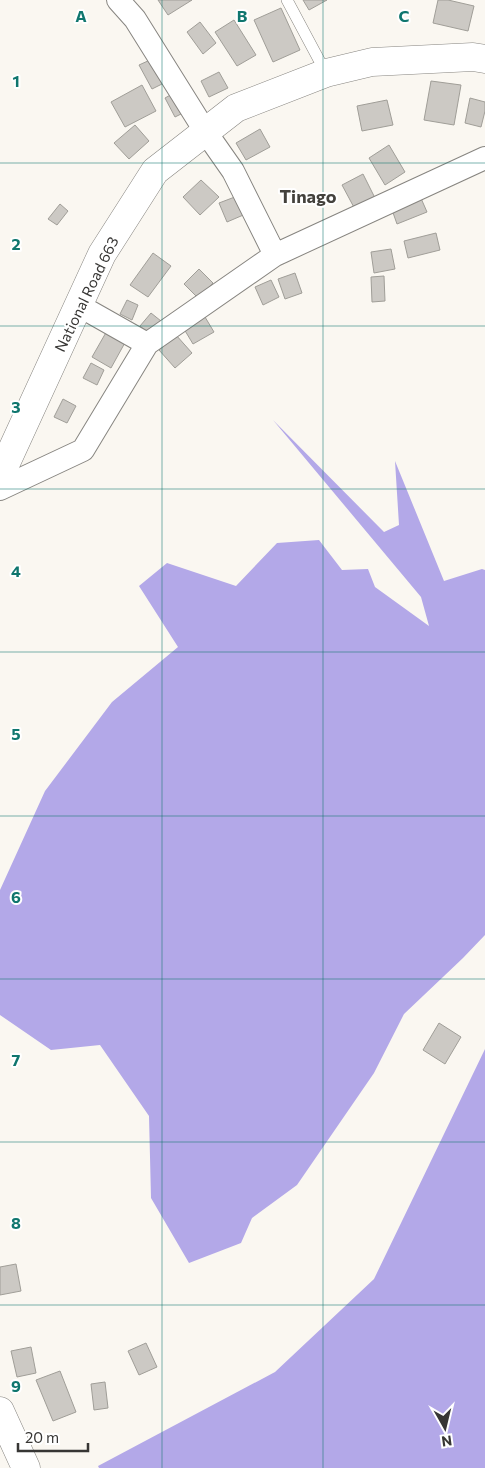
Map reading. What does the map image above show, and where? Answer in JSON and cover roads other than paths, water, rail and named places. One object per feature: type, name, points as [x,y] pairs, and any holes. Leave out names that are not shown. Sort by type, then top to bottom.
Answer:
[{"type":"main road","name":"National Road 663","points":[[0,476],[102,254],[154,171],[236,108],[326,73],[372,62],[473,57],[485,59]]},
{"type":"main road","points":[[0,1411],[26,1468]]},
{"type":"street","points":[[118,0],[135,18],[232,171],[275,254]]},
{"type":"street","points":[[0,489],[84,450],[147,344],[275,254],[485,158]]},
{"type":"street","points":[[78,305],[147,344]]},
{"type":"lane","points":[[287,0],[326,73]]},
{"type":"district","name":"Tinago","points":[[308,196]]}]
